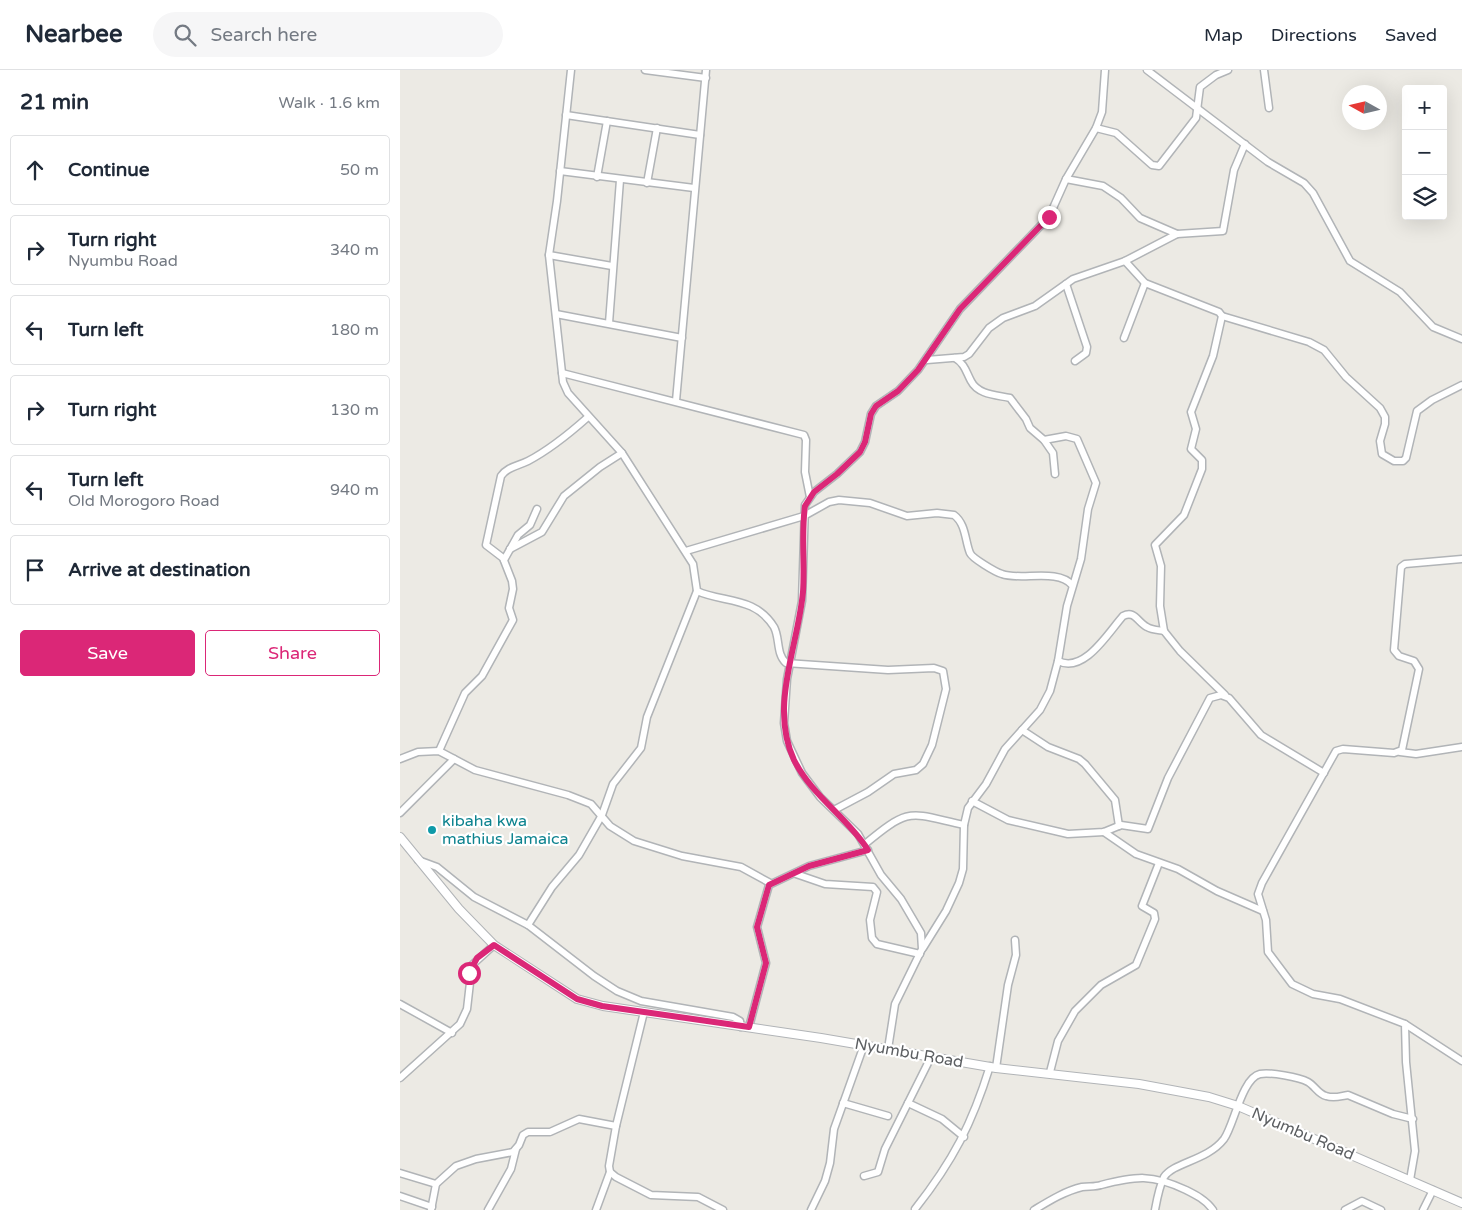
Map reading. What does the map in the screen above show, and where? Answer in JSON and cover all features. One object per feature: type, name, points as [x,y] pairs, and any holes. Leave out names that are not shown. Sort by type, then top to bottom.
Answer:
[{"type":"street","points":[[528,925],[552,887],[579,855],[602,815],[613,784],[641,748],[647,717],[697,591],[693,564],[686,551],[622,453],[568,393],[562,373],[549,255],[571,70]]},
{"type":"street","points":[[645,70],[706,78]]},
{"type":"street","points":[[676,401],[706,70]]},
{"type":"street","points":[[921,952],[921,932],[916,922],[901,899],[887,884],[858,834],[820,797],[802,773],[787,741],[784,708],[802,601],[805,572],[804,516],[810,497],[860,452],[865,442],[871,414],[876,406],[898,391],[927,360],[948,323],[1049,217],[1066,179],[1096,128],[1104,104],[1105,70]]},
{"type":"street","points":[[1147,70],[1245,144],[1309,187],[1346,256],[1354,265],[1400,292],[1433,327],[1462,339]]},
{"type":"street","points":[[1096,128],[1116,133],[1152,165],[1159,166],[1196,118],[1199,109],[1198,96],[1200,87],[1216,75],[1228,70]]},
{"type":"street","points":[[1264,70],[1269,108]]},
{"type":"street","points":[[566,115],[700,134]]},
{"type":"street","points":[[597,177],[607,121]]},
{"type":"street","points":[[647,183],[657,128]]},
{"type":"street","points":[[927,360],[955,358],[969,354],[989,328],[1003,318],[1036,306],[1066,284],[1089,272],[1125,261],[1177,234],[1223,232],[1234,170],[1245,144]]},
{"type":"street","points":[[560,171],[694,188]]},
{"type":"street","points":[[1066,179],[1103,186],[1121,198],[1140,218],[1177,234]]},
{"type":"street","points":[[609,323],[620,180]]},
{"type":"street","points":[[549,255],[612,266]]},
{"type":"street","points":[[1125,261],[1144,283],[1219,312],[1222,316],[1309,342],[1324,350],[1346,377],[1380,408],[1385,417],[1380,447],[1382,454],[1394,461],[1403,461],[1406,458],[1414,415],[1417,411],[1432,400],[1462,385]]},
{"type":"street","points":[[1124,338],[1144,283]]},
{"type":"street","points":[[1066,284],[1087,347],[1086,353],[1075,361]]},
{"type":"street","points":[[556,314],[682,338]]},
{"type":"street","points":[[1222,316],[1213,356],[1198,388],[1191,414],[1196,428],[1191,449],[1202,460],[1202,469],[1184,515],[1155,545],[1161,566],[1160,606],[1164,631],[1180,651],[1225,695],[1261,736],[1324,773]]},
{"type":"street","points":[[955,358],[965,368],[976,387],[986,393],[1010,398],[1026,419],[1030,428],[1044,440],[1053,453],[1055,474]]},
{"type":"street","points":[[562,373],[804,435],[806,440],[806,486],[810,497]]},
{"type":"street","points":[[439,752],[465,693],[482,676],[513,620],[509,608],[514,589],[512,581],[504,560],[488,550],[485,541],[495,511],[501,476],[504,471],[528,461],[571,432],[588,417]]},
{"type":"street","points":[[888,1049],[894,1004],[921,952],[946,911],[959,883],[963,869],[964,825],[972,801],[986,784],[1005,749],[1040,710],[1050,691],[1058,661],[1064,617],[1078,570],[1088,509],[1096,482],[1077,439],[1066,436],[1044,440]]},
{"type":"street","points":[[510,549],[542,532],[564,496],[600,467],[622,453]]},
{"type":"street","points":[[686,551],[804,516],[828,502],[839,500],[870,504],[906,516],[937,513],[954,515],[960,523],[970,555],[977,560],[1004,575],[1054,577],[1068,581],[1072,585]]},
{"type":"street","points":[[504,560],[518,535],[530,525],[537,509]]},
{"type":"street","points":[[1400,752],[1404,744],[1410,700],[1418,669],[1414,661],[1399,656],[1394,650],[1401,567],[1405,564],[1462,560]]},
{"type":"street","points":[[697,591],[740,602],[762,614],[775,629],[782,660],[790,664],[888,670],[934,668],[943,671],[946,689],[932,745],[920,768],[894,774],[868,792],[834,810]]},
{"type":"street","points":[[1058,661],[1066,665],[1075,663],[1093,650],[1123,616],[1128,613],[1133,614],[1148,628],[1164,631]]},
{"type":"street","points":[[972,801],[1002,818],[1032,827],[1079,835],[1104,832],[1119,826],[1146,829],[1149,827],[1168,778],[1215,685]]},
{"type":"street","points":[[1210,698],[1225,695]]},
{"type":"street","points":[[1022,730],[1048,747],[1079,759],[1085,764],[1115,800],[1119,826]]},
{"type":"street","points":[[1462,747],[1412,754],[1343,749],[1336,751],[1262,883],[1258,894],[1263,911],[1268,952],[1292,984],[1313,994],[1340,998],[1405,1024],[1462,1061]]},
{"type":"street","points":[[400,759],[418,752],[439,752],[475,770],[502,779],[568,795],[591,804],[610,826],[634,840],[682,856],[741,867],[770,883],[778,881],[784,876],[796,874],[809,866],[866,847],[886,826],[908,814],[919,814],[964,825]]},
{"type":"street","points":[[400,813],[454,759]]},
{"type":"street","points":[[1104,832],[1124,847],[1178,870],[1217,892],[1263,911]]},
{"type":"street","name":"Nyumbu Road","points":[[400,837],[459,909],[494,945],[577,999],[602,1006],[864,1045],[993,1067],[1050,1072],[1187,1093],[1238,1106],[1462,1203]]},
{"type":"street","points":[[418,860],[437,867],[474,897],[528,925],[594,976],[617,991],[642,1001],[733,1017],[745,1027]]},
{"type":"street","points":[[1050,1072],[1058,1042],[1075,1012],[1101,985],[1136,965],[1155,919],[1154,913],[1142,906],[1159,863]]},
{"type":"street","points":[[796,874],[825,884],[873,887],[877,892],[870,920],[872,938],[877,944],[921,952]]},
{"type":"street","points":[[745,1027],[765,971],[764,953],[757,927],[770,883]]},
{"type":"street","points":[[915,1209],[936,1182],[964,1137],[993,1067],[1008,985],[1016,955],[1015,940]]},
{"type":"street","points":[[400,1078],[430,1048],[452,1033],[464,1016],[472,965],[494,945]]},
{"type":"street","points":[[400,1004],[452,1033]]},
{"type":"street","points":[[596,1210],[610,1172],[609,1166],[616,1126],[644,1012]]},
{"type":"street","points":[[1405,1024],[1406,1068],[1414,1119],[1415,1151],[1410,1180]]},
{"type":"street","points":[[811,1210],[827,1176],[834,1129],[864,1045]]},
{"type":"street","points":[[864,1176],[878,1172],[885,1149],[931,1057]]},
{"type":"street","points":[[1155,1210],[1163,1180],[1172,1169],[1203,1157],[1218,1147],[1227,1135],[1238,1106],[1256,1076],[1261,1074],[1283,1075],[1305,1081],[1323,1096],[1340,1098],[1348,1095],[1393,1114],[1414,1119]]},
{"type":"street","points":[[843,1103],[888,1116]]},
{"type":"street","points":[[908,1103],[942,1119],[964,1137]]},
{"type":"street","points":[[488,1210],[511,1169],[516,1149],[526,1133],[550,1132],[575,1119],[616,1126]]},
{"type":"street","points":[[400,1196],[432,1208],[436,1184],[456,1166],[482,1157],[507,1154],[516,1149]]},
{"type":"street","points":[[610,1172],[651,1195],[698,1197],[723,1210]]},
{"type":"street","points":[[400,1173],[436,1184]]},
{"type":"street","points":[[1034,1210],[1066,1192],[1139,1176],[1163,1180],[1197,1195],[1213,1210]]},
{"type":"street","points":[[1423,1210],[1433,1190]]},
{"type":"street","points":[[1345,1210],[1362,1201],[1380,1210]]},
{"type":"place","name":"kibaha kwa mathius Jamaica","points":[[432,830]]},
{"type":"route","points":[[469,973],[477,958],[494,945],[577,999],[602,1006],[749,1027],[765,971],[766,963],[757,927],[770,883],[778,881],[784,876],[796,874],[809,866],[863,853],[868,850],[858,834],[820,797],[802,773],[794,760],[787,741],[784,708],[802,601],[805,572],[803,525],[805,506],[814,492],[837,474],[860,452],[865,442],[871,414],[876,406],[898,391],[918,370],[927,360],[948,323],[1049,217]]}]
